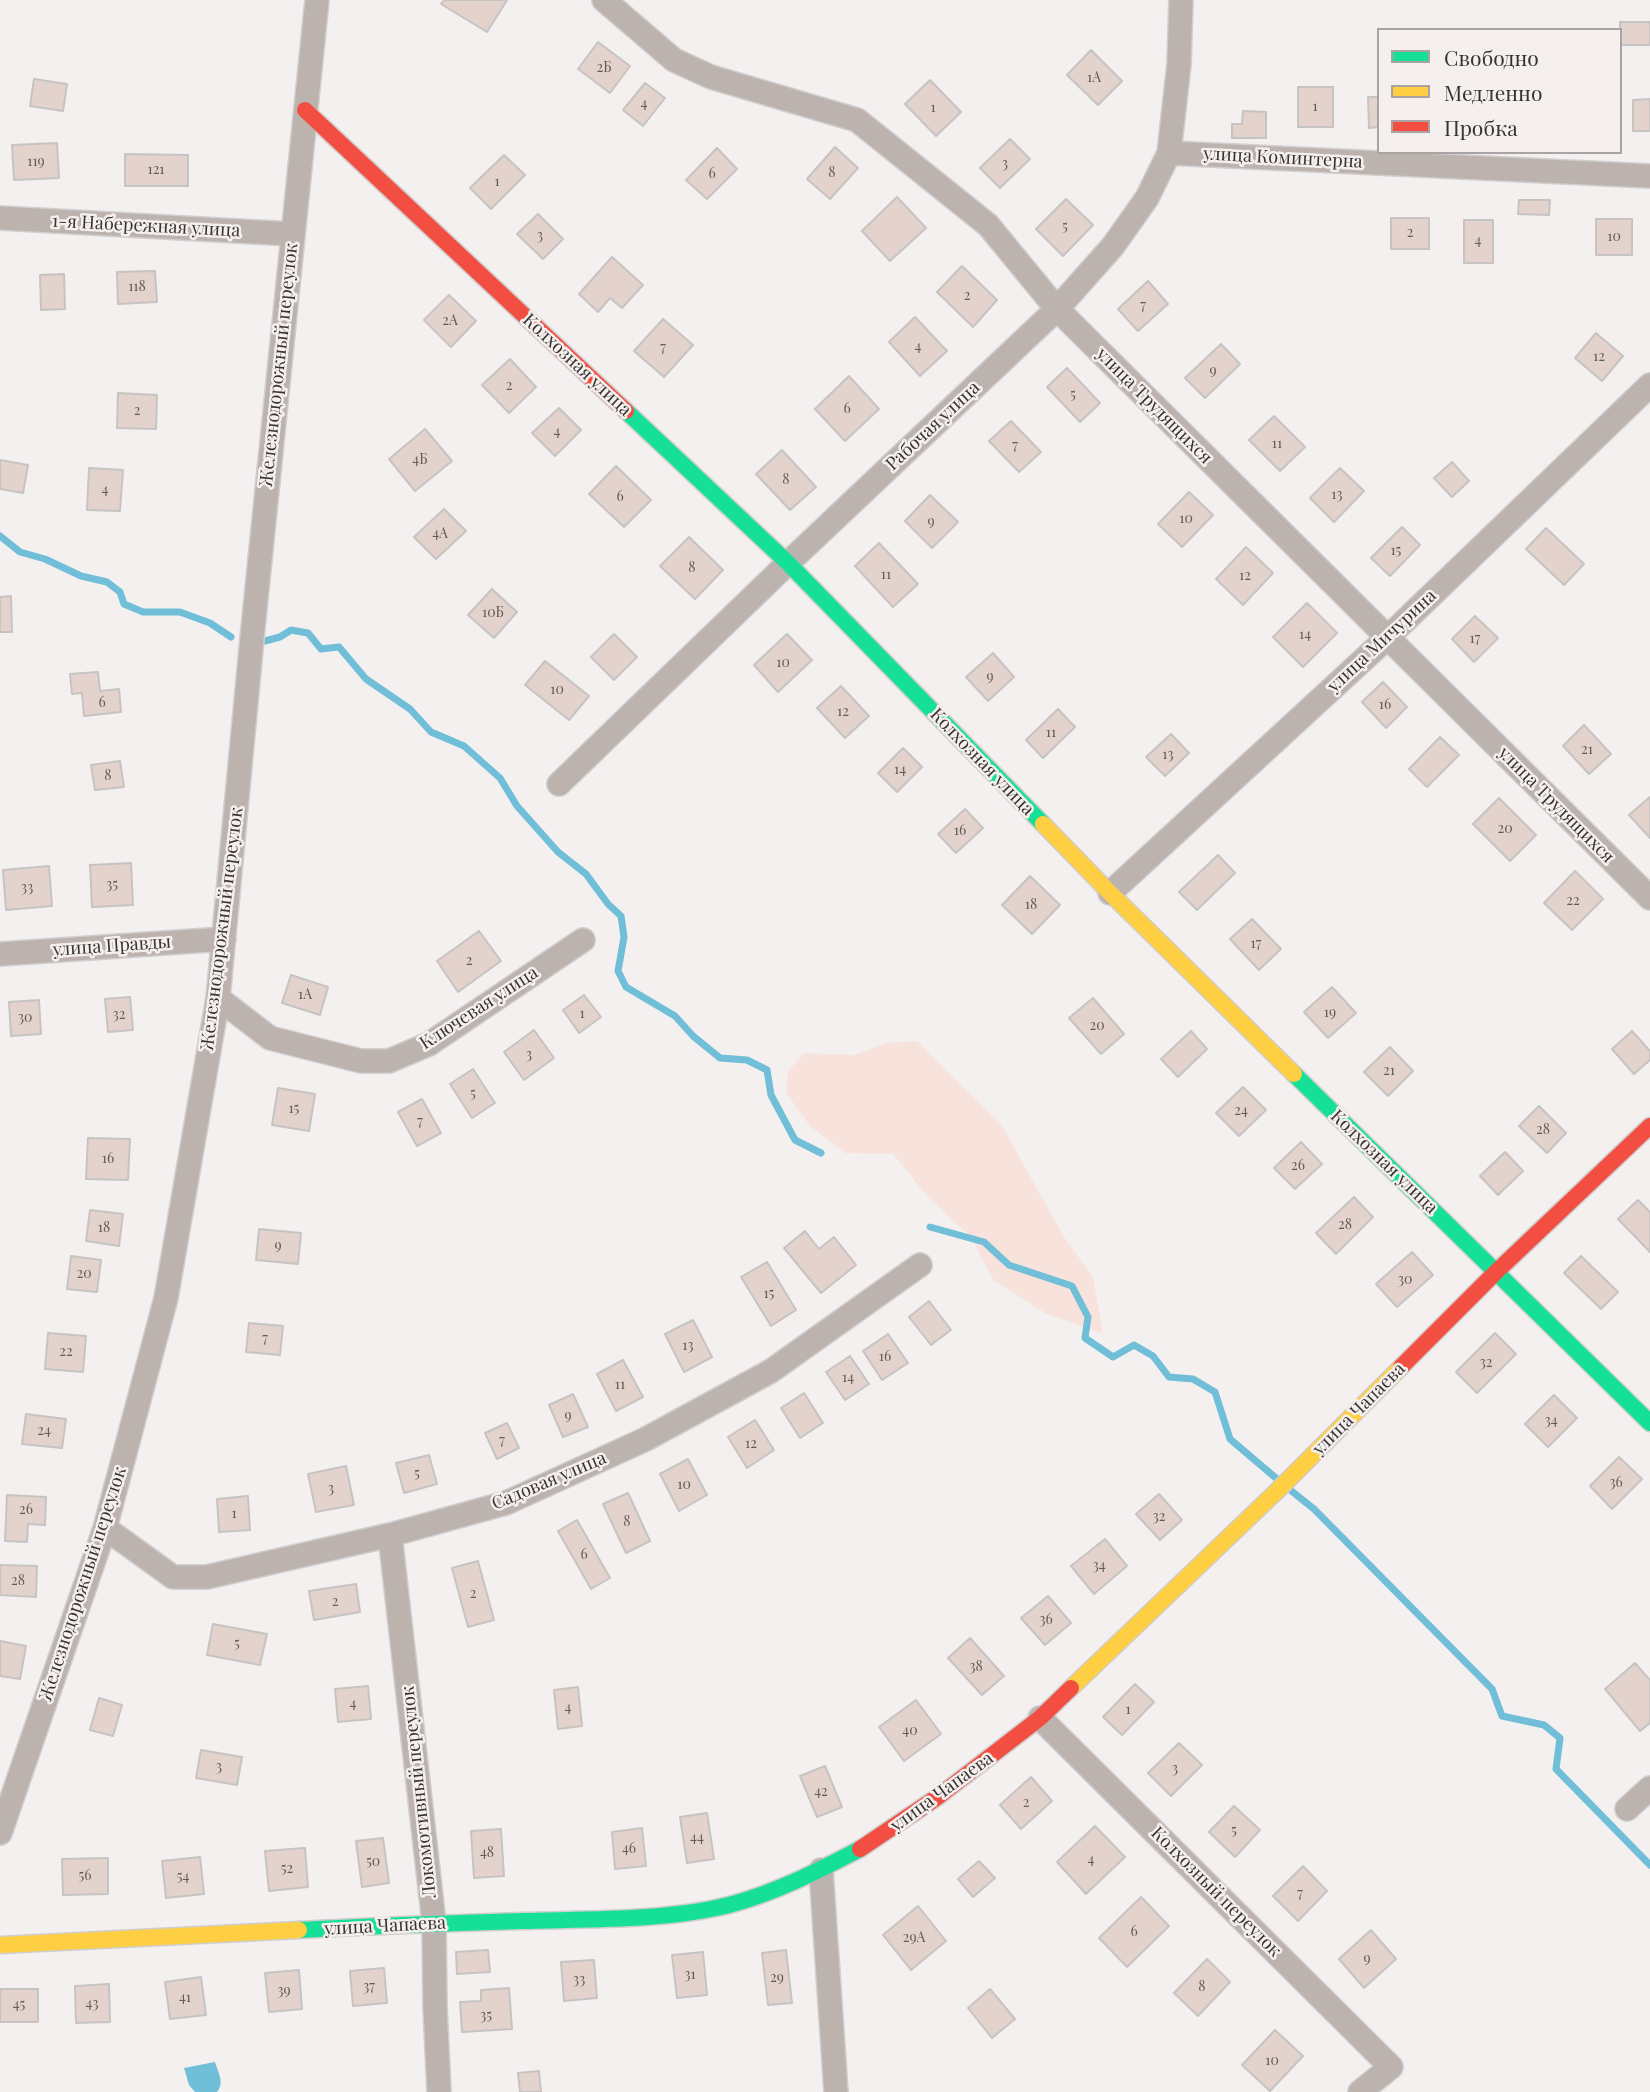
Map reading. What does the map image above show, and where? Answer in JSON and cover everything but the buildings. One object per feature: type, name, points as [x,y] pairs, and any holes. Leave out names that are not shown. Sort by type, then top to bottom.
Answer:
[{"type":"street","name":"Железнодорожный переулок","points":[[0,1833],[105,1528],[166,1298],[218,998],[317,0]]},
{"type":"street","name":"улица Трудящихся","points":[[604,0],[674,60],[711,77],[858,120],[988,225],[1057,309],[1650,898]]},
{"type":"street","name":"Рабочая улица","points":[[559,783],[1057,309],[1113,246],[1147,198],[1168,153],[1179,64],[1181,0]]},
{"type":"street","name":"Колхозная улица","points":[[305,110],[788,563],[1110,893],[1650,1423]]},
{"type":"street","name":"улица Коминтерна","points":[[1168,153],[1650,176]]},
{"type":"street","name":"1-я Набережная улица","points":[[0,218],[292,234]]},
{"type":"street","name":"улица Мичурина","points":[[1110,893],[1387,638],[1650,385]]},
{"type":"street","name":"улица Правды","points":[[0,954],[224,939]]},
{"type":"street","name":"Ключевая улица","points":[[218,998],[270,1038],[361,1061],[389,1061],[429,1044],[583,940]]},
{"type":"street","name":"улица Чапаева","points":[[0,1945],[434,1923],[609,1919],[698,1911],[759,1896],[821,1870],[869,1844],[939,1796],[1040,1718],[1277,1491],[1496,1272],[1650,1126]]},
{"type":"street","name":"Садовая улица","points":[[105,1528],[173,1577],[207,1577],[390,1535],[506,1503],[646,1439],[771,1371],[920,1265]]},
{"type":"street","name":"Локомотивный переулок","points":[[390,1535],[434,1923],[439,2092]]},
{"type":"street","name":"Колхозный переулок","points":[[1040,1718],[1391,2067],[1360,2092]]},
{"type":"street","points":[[1627,1809],[1650,1788]]},
{"type":"street","points":[[821,1870],[836,2092]]},
{"type":"shaded area","points":[[917,1041],[1001,1124],[1064,1237],[1093,1277],[1103,1334],[1045,1313],[993,1280],[971,1237],[928,1197],[893,1154],[845,1153],[810,1126],[786,1093],[788,1071],[805,1053],[855,1055],[885,1043]]},
{"type":"water","points":[[215,2062],[220,2077],[217,2092],[195,2092],[189,2085],[184,2068]]},
{"type":"waterway","points":[[0,536],[20,552],[45,559],[81,576],[107,582],[120,592],[124,604],[143,612],[180,612],[210,623],[231,637]]},
{"type":"waterway","points":[[265,641],[280,637],[291,630],[308,633],[321,649],[339,647],[366,679],[410,709],[431,732],[464,746],[500,778],[517,806],[558,852],[586,874],[608,904],[621,916],[624,937],[618,971],[626,987],[675,1016],[693,1036],[720,1058],[747,1060],[767,1070],[771,1095],[795,1140],[821,1153]]},
{"type":"waterway","points":[[930,1227],[984,1242],[1009,1265],[1072,1286],[1088,1317],[1085,1338],[1113,1357],[1134,1345],[1153,1356],[1169,1377],[1193,1379],[1215,1392],[1230,1439],[1277,1479]]},
{"type":"waterway","points":[[1289,1489],[1314,1509],[1492,1689],[1502,1716],[1544,1725],[1560,1738],[1556,1769],[1650,1865]]},
{"type":"traffic: fast","points":[[626,411],[788,563],[1043,824]]},
{"type":"traffic: fast","points":[[1294,1074],[1650,1423]]},
{"type":"traffic: fast","points":[[299,1930],[679,1914],[729,1905],[780,1888],[860,1849]]},
{"type":"traffic: slow","points":[[1043,824],[1294,1074]]},
{"type":"traffic: slow","points":[[1071,1688],[1277,1491],[1401,1367]]},
{"type":"traffic: slow","points":[[0,1945],[299,1930]]},
{"type":"traffic: jam","points":[[305,110],[626,411]]},
{"type":"traffic: jam","points":[[1401,1367],[1496,1272],[1650,1126]]},
{"type":"traffic: jam","points":[[860,1849],[939,1796],[1040,1718],[1071,1688]]}]
